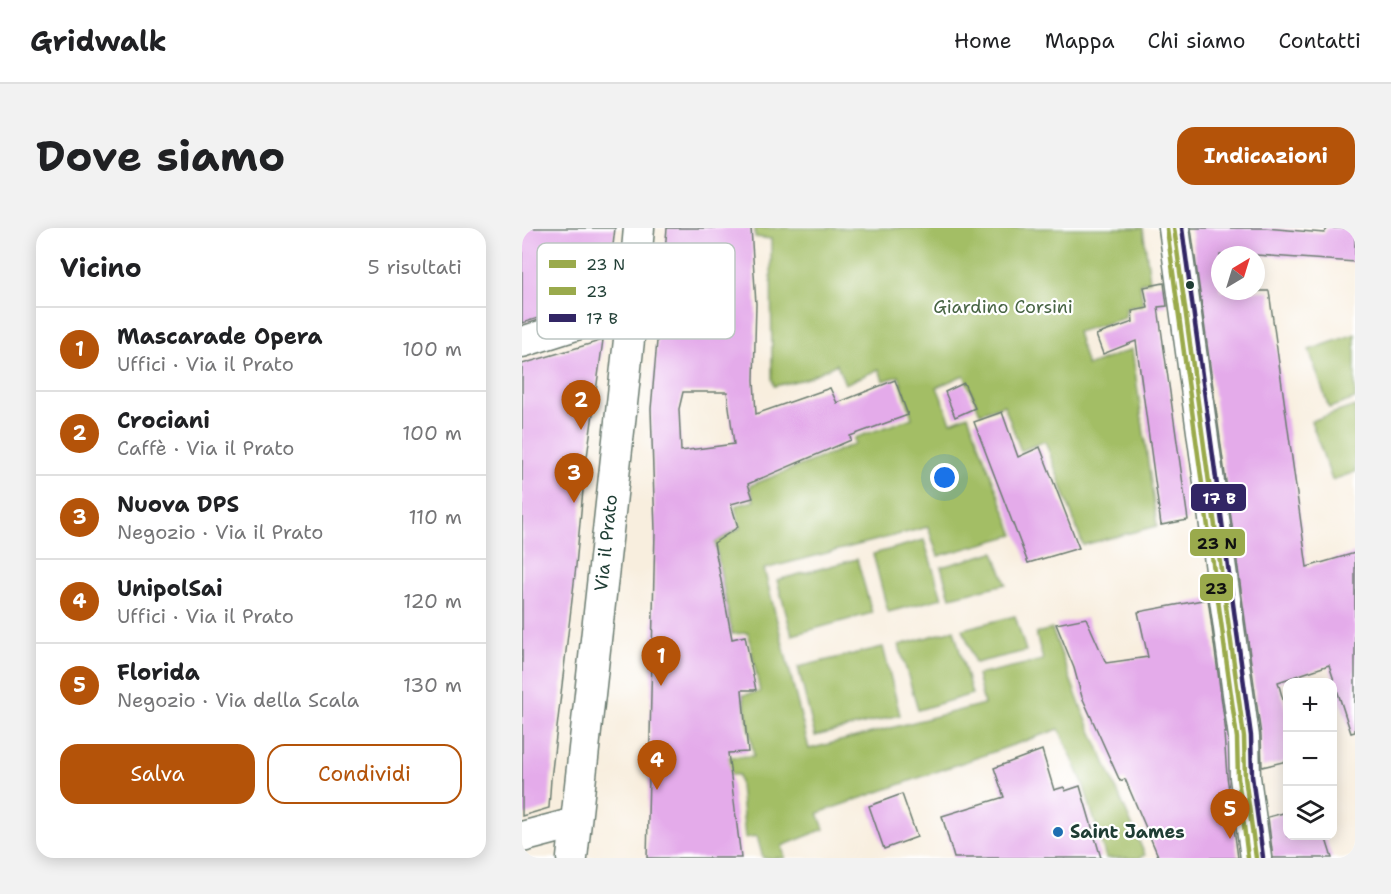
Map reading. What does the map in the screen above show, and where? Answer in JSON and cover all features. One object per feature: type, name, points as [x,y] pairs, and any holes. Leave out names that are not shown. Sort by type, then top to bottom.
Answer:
[{"type":"street","name":"Via il Prato","points":[[638,243],[639,228]]},
{"type":"street","points":[[1159,228],[1231,741],[1245,777]]},
{"type":"street","points":[[1174,228],[1243,726],[1245,777],[1256,858]]},
{"type":"street","points":[[522,342],[537,337]]},
{"type":"street","name":"Via il Prato","points":[[572,858],[628,339]]},
{"type":"street","points":[[522,837],[575,823]]},
{"type":"green space","name":"Giardino Corsini","points":[[755,228],[1143,228],[1150,281],[1140,283],[1143,305],[1126,308],[1125,318],[1077,332],[1087,366],[1132,349],[1157,526],[1083,545],[1045,441],[1021,451],[1004,405],[980,413],[964,375],[937,387],[951,422],[968,415],[1014,535],[938,556],[928,527],[764,569],[809,749],[984,704],[977,675],[1043,660],[1036,633],[1052,629],[1080,705],[1145,855],[1139,858],[1106,858],[1083,783],[1059,729],[818,813],[824,829],[782,846],[785,858],[763,858],[757,836],[745,838],[739,775],[725,774],[725,757],[754,756],[743,695],[760,692],[748,633],[732,634],[715,542],[740,528],[735,506],[754,501],[749,486],[855,444],[854,438],[912,418],[899,376],[883,381],[879,369],[845,384],[837,364],[805,379],[774,386],[772,379],[771,239],[755,237]]},
{"type":"green space","points":[[1355,334],[1355,399],[1329,408],[1309,350]]},
{"type":"green space","points":[[1355,406],[1355,472],[1332,480],[1311,421]]},
{"type":"green space","points":[[924,540],[942,598],[888,612],[873,554]]},
{"type":"green space","points":[[994,552],[1006,584],[950,597],[941,567]]},
{"type":"green space","points":[[857,559],[872,613],[792,635],[777,580]]},
{"type":"green space","points":[[1015,616],[1026,651],[975,663],[963,629]]},
{"type":"green space","points":[[954,630],[972,694],[918,710],[899,645]]},
{"type":"green space","points":[[883,647],[900,715],[815,736],[798,667]]},
{"type":"building","points":[[522,228],[615,228],[613,243],[537,243],[537,318],[522,323]]},
{"type":"building","points":[[667,228],[751,228],[756,304],[754,380],[756,414],[830,388],[837,403],[895,380],[908,415],[850,436],[851,440],[748,484],[753,498],[731,504],[738,527],[714,543],[732,639],[745,636],[756,690],[742,690],[748,752],[728,753],[741,858],[647,858],[655,531],[651,409],[657,339],[735,339],[735,243],[666,243]],"holes":[[[683,392],[727,392],[734,444],[681,451],[679,409]]]},
{"type":"building","points":[[1191,228],[1265,228],[1324,233],[1328,228],[1355,228],[1355,262],[1265,256],[1265,246],[1211,246],[1211,300],[1265,300],[1265,291],[1269,291],[1307,567],[1355,553],[1355,732],[1351,733],[1337,690],[1337,678],[1333,678],[1329,665],[1290,678],[1283,678],[1283,680],[1278,682],[1283,700],[1283,762],[1262,767],[1261,735]]},
{"type":"building","points":[[1164,283],[1167,306],[1158,307],[1188,520],[1161,525],[1136,341],[1103,354],[1096,335],[1133,322],[1132,311],[1148,308],[1144,287]]},
{"type":"building","points":[[603,340],[584,479],[549,808],[522,816],[522,364]]},
{"type":"building","points":[[964,383],[975,408],[955,417],[945,392]]},
{"type":"building","points":[[1002,412],[1018,457],[1040,447],[1079,548],[1028,563],[974,422]]},
{"type":"building","points":[[1208,599],[1226,733],[1224,733],[1227,776],[1238,858],[1159,858],[1125,779],[1120,781],[1082,697],[1074,668],[1056,624],[1086,618],[1106,663],[1148,657],[1138,612]]},
{"type":"building","points":[[1042,750],[1054,790],[1064,787],[1065,791],[1080,786],[1101,858],[954,858],[942,816],[1004,797],[994,768]]},
{"type":"building","points":[[902,794],[917,837],[884,849],[869,806]]},
{"type":"building","points":[[1283,813],[1283,840],[1326,840],[1332,858],[1273,858],[1268,817]]},
{"type":"transit line","points":[[1174,228],[1244,737],[1245,777],[1256,858]]},
{"type":"transit line","points":[[1182,228],[1251,736],[1252,776],[1263,857]]},
{"type":"transit line","name":"23","points":[[1167,229],[1237,738],[1238,778],[1248,858]]},
{"type":"place","name":"Crociani","points":[[581,430]]},
{"type":"place","name":"Nuova DPS","points":[[574,503]]},
{"type":"place","name":"Mascarade Opera","points":[[661,686]]},
{"type":"place","name":"UnipolSai","points":[[657,790]]},
{"type":"place","name":"Saint James","points":[[1058,832]]},
{"type":"place","name":"Florida","points":[[1230,839]]}]
